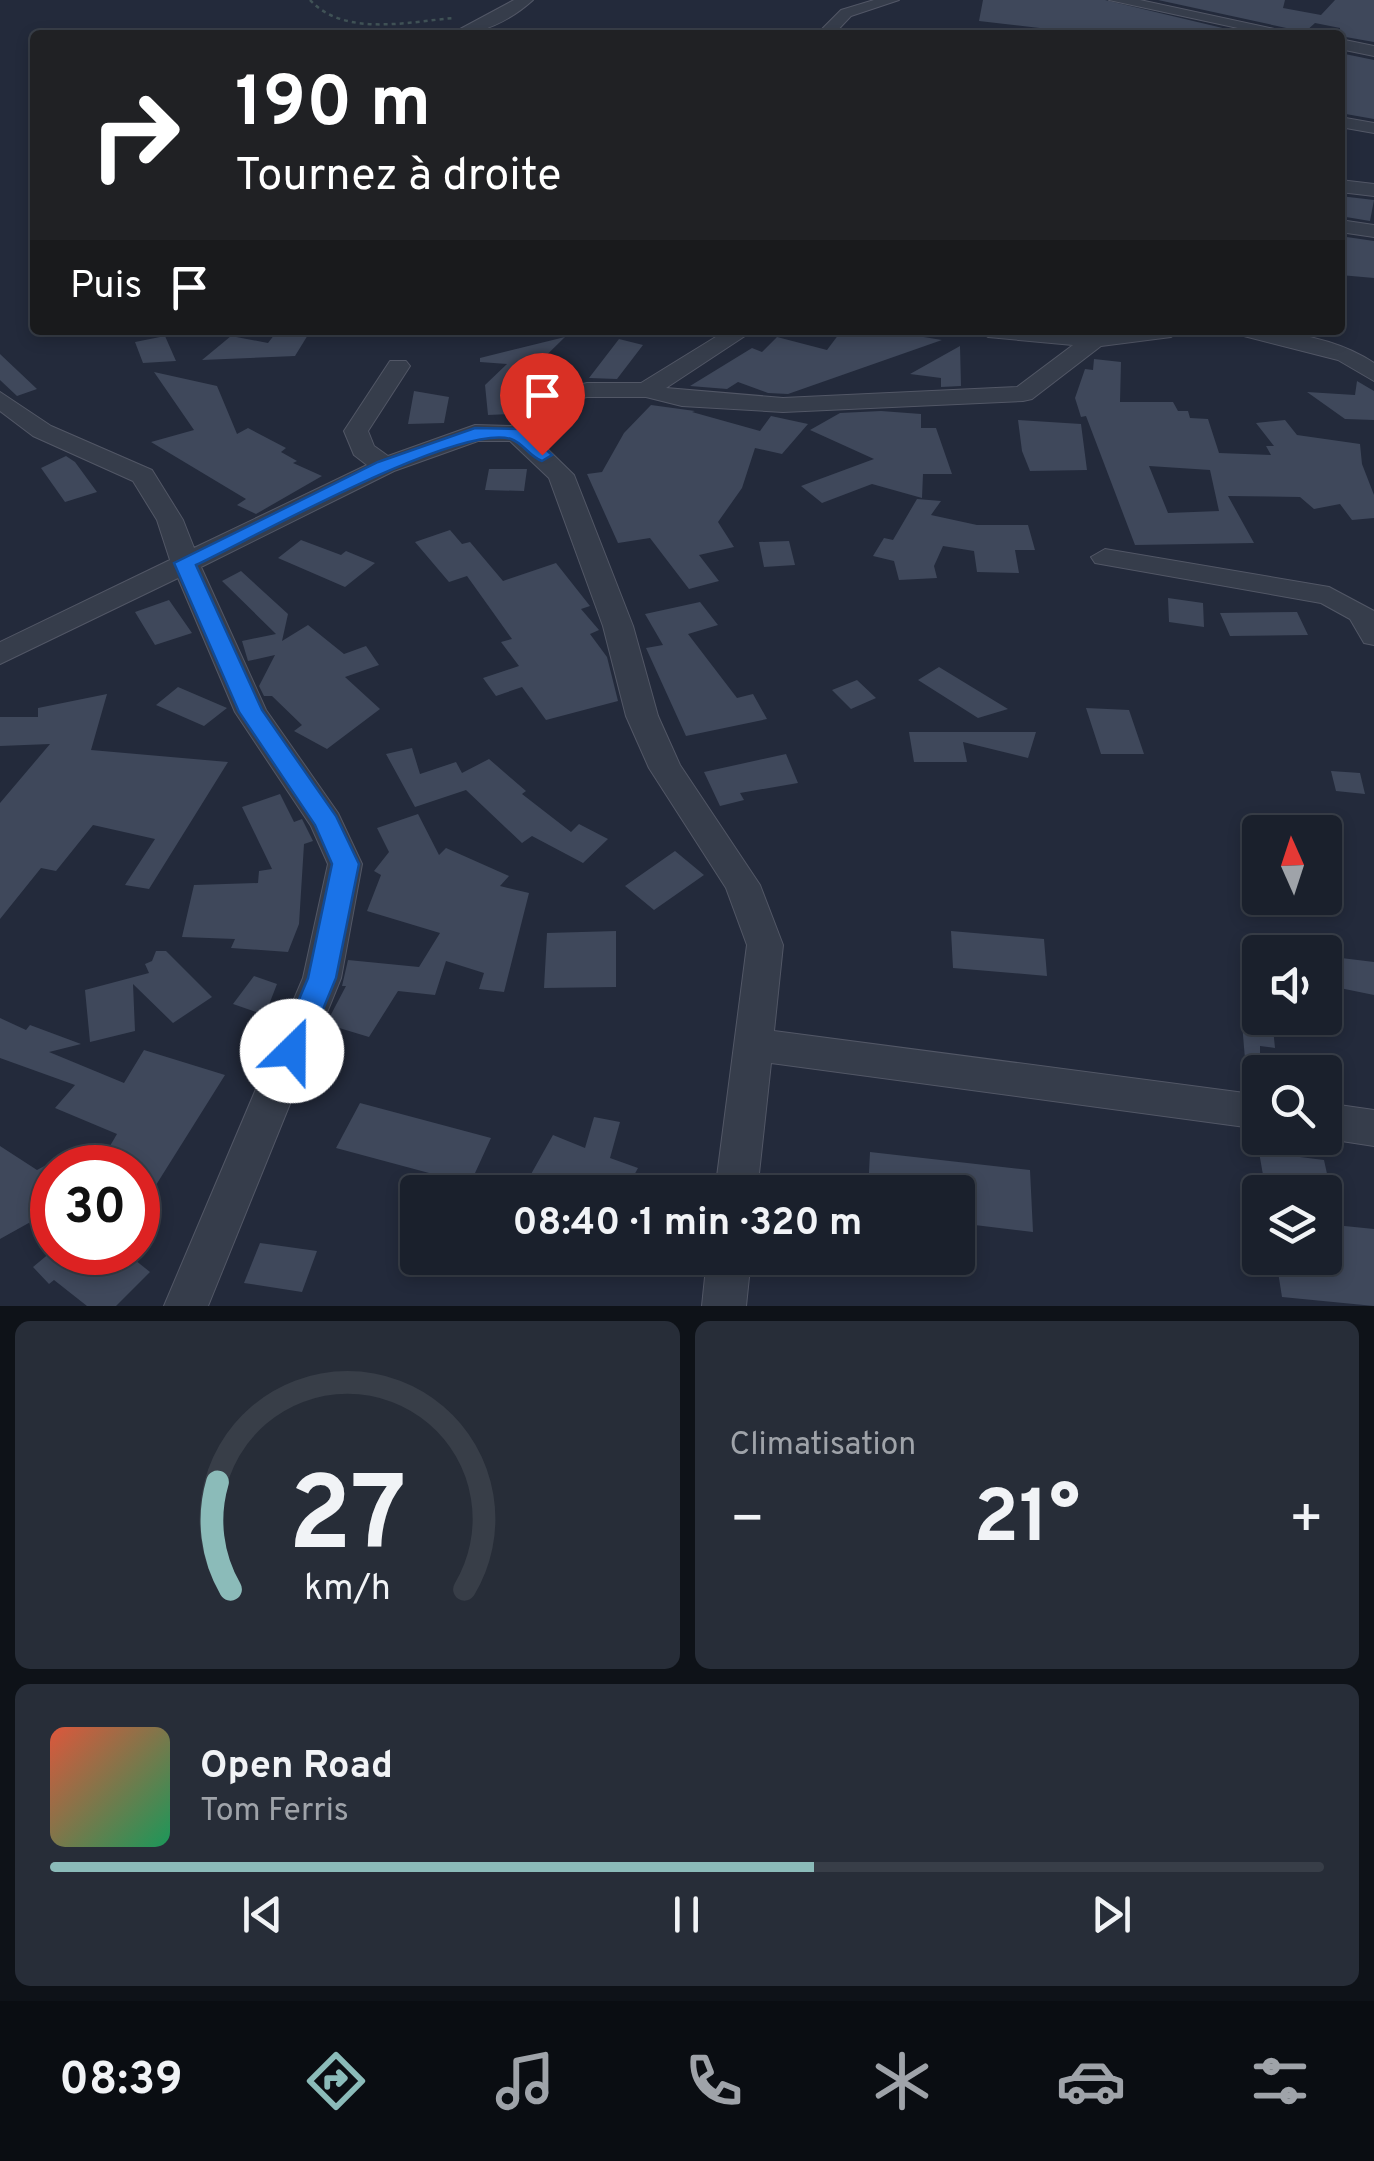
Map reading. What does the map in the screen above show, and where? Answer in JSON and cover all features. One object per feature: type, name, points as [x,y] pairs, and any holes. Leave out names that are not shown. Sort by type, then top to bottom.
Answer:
[{"type":"street","points":[[468,30],[525,0]]},
{"type":"street","points":[[829,30],[846,14],[891,0]]},
{"type":"street","points":[[1117,0],[1237,30]]},
{"type":"street","points":[[1345,45],[1374,51]]},
{"type":"street","points":[[1345,123],[1374,128]]},
{"type":"street","points":[[1345,187],[1374,190]]},
{"type":"street","points":[[1345,227],[1374,231]]},
{"type":"street","points":[[646,390],[735,335]]},
{"type":"street","points":[[1041,335],[1094,340],[1132,335]]},
{"type":"street","points":[[1268,335],[1346,354],[1374,374]]},
{"type":"street","points":[[0,654],[385,466],[475,433],[518,434],[569,394],[646,390],[682,399],[783,405],[1023,394],[1094,340]]},
{"type":"street","points":[[385,466],[363,450],[356,431],[398,366]]},
{"type":"street","points":[[0,399],[42,431],[143,476],[170,520],[184,563],[251,712],[326,822],[346,864],[322,978],[186,1306]]},
{"type":"street","points":[[518,434],[561,475],[618,626],[642,716],[666,768],[742,885],[765,946],[738,1175]]},
{"type":"street","points":[[1105,557],[1328,596],[1360,613],[1374,636]]},
{"type":"street","points":[[752,1044],[1242,1110]]},
{"type":"street","points":[[1342,1123],[1374,1128]]},
{"type":"street","points":[[724,1306],[727,1275]]},
{"type":"path","points":[[310,0],[322,13],[349,22],[382,24],[501,14]]},
{"type":"building","points":[[983,0],[1105,0],[1231,30],[1057,30],[979,21]]},
{"type":"building","points":[[1158,0],[1285,0],[1283,8],[1321,15],[1335,0],[1374,0],[1374,42],[1345,37],[1345,30],[1315,23],[1307,30]]},
{"type":"building","points":[[1345,54],[1374,60],[1374,119],[1345,114]]},
{"type":"building","points":[[1345,197],[1374,200],[1370,221],[1345,217]]},
{"type":"building","points":[[1345,237],[1374,241],[1374,278],[1345,275]]},
{"type":"building","points":[[274,335],[308,335],[295,356],[202,360],[231,336],[268,343]]},
{"type":"building","points":[[838,335],[912,335],[942,340],[788,394],[768,393],[738,382],[727,389],[690,386],[752,348],[762,352],[777,337],[827,350]]},
{"type":"building","points":[[165,336],[176,361],[143,363],[135,342]]},
{"type":"building","points":[[565,337],[508,393],[512,414],[488,415],[485,385],[507,364],[480,362],[480,358]]},
{"type":"building","points":[[619,339],[643,345],[617,379],[589,378]]},
{"type":"building","points":[[960,346],[961,386],[941,387],[941,378],[910,374]]},
{"type":"building","points":[[0,354],[37,389],[17,396],[0,380]]},
{"type":"building","points":[[1094,359],[1121,362],[1120,402],[1173,402],[1178,411],[1188,411],[1190,418],[1208,419],[1219,453],[1271,455],[1266,446],[1274,446],[1256,423],[1285,420],[1297,435],[1360,444],[1362,464],[1374,495],[1374,518],[1352,520],[1340,504],[1314,509],[1300,497],[1228,496],[1254,543],[1135,545],[1086,416],[1081,417],[1075,398],[1085,369],[1093,370]],"holes":[[[1149,466],[1210,470],[1219,511],[1168,513]]]},
{"type":"building","points":[[154,372],[217,386],[237,434],[248,428],[286,448],[281,452],[297,461],[293,463],[322,476],[256,514],[237,505],[246,499],[151,442],[194,430]]},
{"type":"building","points":[[1357,381],[1374,391],[1374,420],[1345,419],[1307,392],[1355,395]]},
{"type":"building","points":[[414,391],[449,397],[444,423],[408,424]]},
{"type":"building","points":[[651,405],[695,411],[692,412],[760,431],[771,416],[808,424],[782,454],[755,448],[742,488],[718,522],[734,547],[699,555],[719,581],[689,589],[650,538],[618,543],[587,474],[602,472],[624,433]]},
{"type":"building","points":[[840,413],[921,414],[921,428],[936,428],[952,474],[923,474],[922,498],[872,484],[822,503],[801,486],[874,459],[810,430]]},
{"type":"building","points":[[1018,420],[1081,424],[1087,470],[1030,471],[1022,451]]},
{"type":"building","points":[[66,456],[97,492],[65,502],[41,468]]},
{"type":"building","points":[[489,469],[527,469],[524,491],[485,490]]},
{"type":"building","points":[[917,499],[941,501],[931,515],[977,525],[1028,525],[1035,550],[1015,550],[1019,573],[977,572],[974,551],[943,546],[934,566],[937,578],[899,580],[894,561],[873,556],[884,538],[893,540]]},
{"type":"building","points":[[450,530],[462,544],[470,542],[503,581],[556,563],[590,606],[581,609],[599,630],[590,634],[607,657],[618,701],[546,720],[522,687],[496,696],[483,678],[519,666],[501,642],[512,639],[467,576],[449,582],[415,542]]},
{"type":"building","points":[[301,540],[375,563],[345,587],[278,558]]},
{"type":"building","points":[[789,541],[795,565],[764,567],[759,542]]},
{"type":"building","points":[[241,571],[288,614],[282,641],[308,625],[344,654],[366,646],[379,665],[345,677],[380,709],[327,749],[294,731],[302,725],[272,696],[264,696],[259,686],[275,655],[248,661],[242,641],[276,634],[222,581]]},
{"type":"building","points":[[1168,598],[1203,603],[1204,627],[1169,622]]},
{"type":"building","points":[[169,600],[192,633],[155,645],[135,612]]},
{"type":"building","points":[[700,602],[718,625],[688,634],[737,698],[753,694],[767,719],[686,736],[646,648],[663,645],[645,614]]},
{"type":"building","points":[[1297,612],[1308,635],[1230,636],[1220,613]]},
{"type":"building","points":[[939,667],[1008,709],[978,718],[918,680]]},
{"type":"building","points":[[857,680],[876,698],[851,709],[832,690]]},
{"type":"building","points":[[178,687],[227,708],[204,726],[156,705]]},
{"type":"building","points":[[107,694],[91,750],[228,762],[149,889],[125,885],[155,839],[93,825],[56,871],[41,868],[0,919],[0,803],[50,744],[0,746],[0,717],[38,717],[38,708]]},
{"type":"building","points":[[1086,708],[1129,710],[1144,754],[1101,754]]},
{"type":"building","points":[[909,732],[1036,732],[1028,758],[963,742],[967,762],[914,762]]},
{"type":"building","points":[[412,748],[420,774],[456,762],[462,773],[489,759],[526,791],[522,794],[571,832],[579,824],[608,839],[583,863],[532,836],[522,843],[466,790],[415,807],[386,754]]},
{"type":"building","points":[[786,754],[798,783],[740,793],[744,800],[720,806],[704,772]]},
{"type":"building","points":[[1331,771],[1360,773],[1365,794],[1336,791]]},
{"type":"building","points":[[280,794],[294,822],[302,819],[313,841],[304,844],[299,924],[288,952],[231,948],[235,939],[182,937],[194,885],[258,883],[259,871],[272,869],[242,807]]},
{"type":"building","points":[[418,814],[439,855],[446,848],[509,876],[500,886],[529,893],[504,992],[479,989],[484,973],[446,961],[435,995],[398,991],[369,1037],[326,1024],[346,986],[342,986],[348,960],[419,967],[440,933],[367,911],[381,875],[374,871],[389,852],[377,828]]},
{"type":"building","points":[[675,851],[704,875],[654,910],[625,886]]},
{"type":"building","points":[[616,931],[616,987],[544,988],[547,933]]},
{"type":"building","points":[[951,931],[1044,939],[1047,976],[953,968]]},
{"type":"building","points":[[156,951],[166,951],[212,997],[173,1023],[133,984],[135,1031],[90,1042],[85,990],[149,973],[145,964],[152,961]]},
{"type":"building","points":[[1342,958],[1374,962],[1374,995],[1342,988]]},
{"type":"building","points":[[254,976],[277,984],[265,1015],[233,1004]]},
{"type":"building","points":[[0,1018],[26,1030],[30,1025],[81,1044],[49,1052],[124,1083],[144,1050],[225,1075],[160,1179],[160,1145],[111,1145],[117,1134],[55,1108],[75,1085],[0,1058]]},
{"type":"building","points":[[1243,1035],[1274,1035],[1275,1048],[1260,1046],[1260,1055],[1245,1055]]},
{"type":"building","points":[[360,1103],[491,1138],[474,1175],[436,1175],[336,1148]]},
{"type":"building","points":[[594,1117],[620,1122],[610,1158],[638,1168],[634,1175],[531,1175],[553,1135],[585,1148]]},
{"type":"building","points":[[0,1146],[30,1165],[30,1222],[0,1239]]},
{"type":"building","points":[[870,1152],[1030,1170],[1033,1232],[975,1225],[975,1175],[869,1175]]},
{"type":"building","points":[[1260,1155],[1324,1160],[1327,1175],[1263,1175]]},
{"type":"building","points":[[1342,1226],[1374,1229],[1374,1306],[1282,1297],[1279,1275],[1342,1275]]},
{"type":"building","points":[[260,1243],[317,1251],[302,1292],[244,1283]]},
{"type":"building","points":[[41,1275],[147,1275],[116,1306],[87,1306],[54,1280],[49,1284]]},
{"type":"route","points":[[292,1051],[322,978],[346,864],[326,822],[251,712],[184,563],[385,466],[475,433],[518,434],[542,455]]}]
